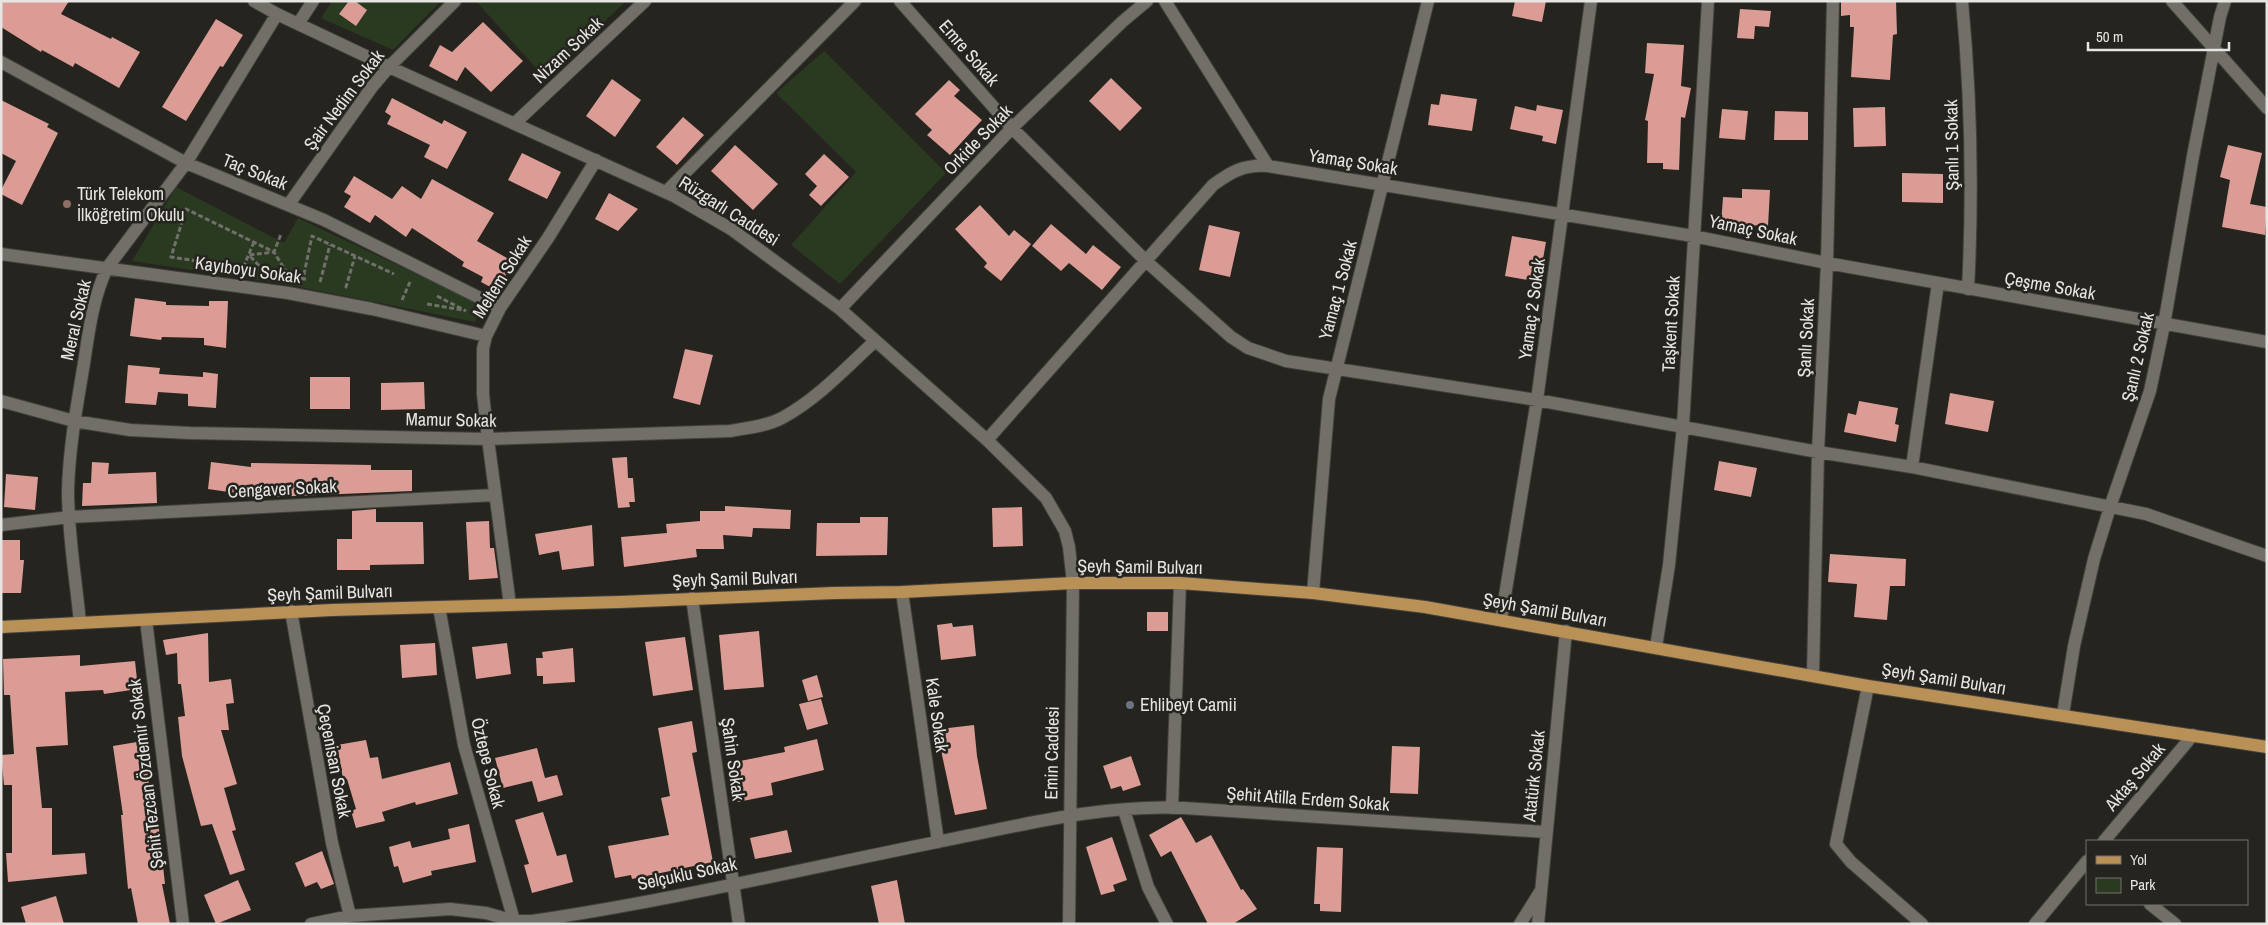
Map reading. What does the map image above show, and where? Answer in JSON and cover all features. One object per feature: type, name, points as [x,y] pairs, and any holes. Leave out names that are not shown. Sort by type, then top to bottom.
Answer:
[{"type":"main road","name":"Şeyh Şamil Bulvarı","points":[[1,627],[291,612],[902,592],[1073,583],[1180,583],[1313,593],[1425,607],[1868,686],[2063,714],[2267,747]]},
{"type":"street","name":"Rüzgarlı Caddesi","points":[[254,1],[277,14],[389,67],[666,192],[731,229],[840,309],[988,440],[1041,493],[1057,515],[1069,547],[1073,583]]},
{"type":"street","points":[[298,24],[313,1]]},
{"type":"street","name":"Şair Nedim Sokak","points":[[289,204],[389,67],[455,1]]},
{"type":"street","name":"Nizam Sokak","points":[[515,123],[645,1]]},
{"type":"street","points":[[666,192],[855,1]]},
{"type":"street","name":"Emre Sokak","points":[[900,1],[1012,128],[1147,262],[1231,337],[1248,348],[1286,361],[1537,400],[1818,452],[1912,467],[2110,507],[2176,524],[2267,556]]},
{"type":"street","name":"Orkide Sokak","points":[[840,309],[1012,128],[1146,1]]},
{"type":"street","points":[[1165,1],[1268,166]]},
{"type":"street","name":"Yamaç 1 Sokak","points":[[1313,593],[1327,416],[1335,368],[1384,184],[1428,1]]},
{"type":"street","name":"Yamaç 2 Sokak","points":[[1501,620],[1537,400],[1591,1]]},
{"type":"street","name":"Taşkent Sokak","points":[[1656,647],[1669,565],[1683,426],[1708,1]]},
{"type":"street","name":"Şanlı Sokak","points":[[1813,675],[1818,452],[1827,263],[1832,1]]},
{"type":"street","name":"Şanlı 1 Sokak","points":[[1962,1],[1968,96],[1970,172],[1968,289]]},
{"type":"street","points":[[2172,1],[2267,108]]},
{"type":"street","name":"Şanlı 2 Sokak","points":[[2063,714],[2074,646],[2086,591],[2110,507],[2143,416],[2164,325],[2193,156],[2220,17],[2225,1]]},
{"type":"street","name":"Meral Sokak","points":[[80,623],[70,517],[69,470],[74,422],[92,313],[99,285],[107,268],[186,162],[277,14]]},
{"type":"street","name":"Taç Sokak","points":[[1,62],[186,162],[289,204],[500,308]]},
{"type":"street","name":"Meltem Sokak","points":[[510,605],[488,439],[482,372],[486,336],[500,308],[548,238],[596,160]]},
{"type":"street","name":"Yamaç Sokak","points":[[988,440],[1213,185],[1230,172],[1246,166],[1268,166],[1384,184],[1693,236],[1827,263]]},
{"type":"street","name":"Kayıboyu Sokak","points":[[1,254],[288,293],[372,309],[486,336]]},
{"type":"street","name":"Çeşme Sokak","points":[[1827,263],[2267,342]]},
{"type":"street","points":[[1912,467],[1938,283]]},
{"type":"street","name":"Mamur Sokak","points":[[1,401],[74,422],[130,430],[190,433],[488,439],[730,430],[768,423],[782,418],[808,400],[875,341]]},
{"type":"street","name":"Cengaver Sokak","points":[[1,525],[70,517],[495,495]]},
{"type":"street","name":"Emin Caddesi","points":[[1069,924],[1068,817],[1073,583]]},
{"type":"street","points":[[1172,808],[1180,583]]},
{"type":"street","name":"Kale Sokak","points":[[902,592],[938,842]]},
{"type":"street","name":"Şahin Sokak","points":[[692,598],[739,924]]},
{"type":"street","name":"Öztepe Sokak","points":[[439,607],[464,744],[515,922]]},
{"type":"street","name":"Çeçenisan Sokak","points":[[291,612],[332,843],[350,916]]},
{"type":"street","name":"Şehit Tezcan Özdemir Sokak","points":[[146,620],[183,924]]},
{"type":"street","name":"Atatürk Sokak","points":[[1539,923],[1566,631]]},
{"type":"street","points":[[1868,686],[1836,844],[1851,862],[1922,924]]},
{"type":"street","name":"Aktaş Sokak","points":[[2105,840],[2193,735]]},
{"type":"street","name":"Şehit Atilla Erdem Sokak","points":[[1068,817],[1124,810],[1172,808],[1546,832]]},
{"type":"street","points":[[1124,810],[1148,887],[1167,924]]},
{"type":"street","name":"Selçuklu Sokak","points":[[313,924],[350,916],[450,909],[486,913],[515,922],[532,921],[583,913],[1068,817]]},
{"type":"street","points":[[2035,924],[2086,862]]},
{"type":"street","points":[[1520,924],[1542,888]]},
{"type":"street","points":[[2151,905],[2175,924]]},
{"type":"path","points":[[254,242],[244,268],[171,257],[186,209],[254,242],[274,252],[285,270],[303,279],[320,282],[330,244]]},
{"type":"path","points":[[274,252],[281,234]]},
{"type":"path","points":[[303,279],[312,236],[418,286]]},
{"type":"path","points":[[248,255],[274,252]]},
{"type":"path","points":[[248,255],[267,274],[285,270]]},
{"type":"path","points":[[355,256],[346,287],[355,289]]},
{"type":"path","points":[[402,300],[410,282]]},
{"type":"path","points":[[420,303],[466,311],[434,294]]},
{"type":"path","points":[[392,298],[411,301]]},
{"type":"green space","points":[[332,1],[441,1],[393,50],[321,18]]},
{"type":"green space","points":[[476,1],[626,1],[545,78]]},
{"type":"green space","points":[[824,51],[946,173],[840,284],[791,245],[856,172],[776,93]]},
{"type":"green space","points":[[176,187],[284,243],[298,218],[484,306],[475,322],[284,284],[132,261]]},
{"type":"building","points":[[1,1],[69,1],[61,14],[140,52],[119,88],[75,63],[73,67],[42,50],[41,52],[1,27]]},
{"type":"building","points":[[349,1],[355,1],[367,10],[356,26],[339,14]]},
{"type":"building","points":[[1515,1],[1546,1],[1542,22],[1512,16]]},
{"type":"building","points":[[1841,1],[1896,1],[1897,34],[1893,35],[1890,80],[1851,77],[1854,27],[1850,27],[1850,15],[1841,16]]},
{"type":"building","points":[[1740,9],[1771,11],[1769,27],[1755,26],[1754,39],[1737,38]]},
{"type":"building","points":[[216,19],[243,35],[223,67],[220,66],[186,121],[162,107]]},
{"type":"building","points":[[483,22],[523,61],[491,92],[465,67],[457,81],[429,66],[440,45],[452,52]]},
{"type":"building","points":[[1647,43],[1684,45],[1681,86],[1691,88],[1685,118],[1681,117],[1679,170],[1663,169],[1663,163],[1647,163],[1648,121],[1645,120],[1654,74],[1645,73]]},
{"type":"building","points":[[1111,78],[1142,108],[1120,131],[1089,101]]},
{"type":"building","points":[[612,79],[641,100],[615,137],[586,116]]},
{"type":"building","points":[[949,80],[960,90],[954,96],[982,120],[950,155],[927,135],[932,130],[915,114]]},
{"type":"building","points":[[1441,94],[1477,99],[1472,131],[1428,125],[1431,104],[1439,105]]},
{"type":"building","points":[[392,98],[442,124],[444,120],[467,132],[447,169],[424,157],[430,145],[387,124],[391,116],[385,112]]},
{"type":"building","points":[[1,100],[49,124],[47,127],[58,133],[22,205],[1,194],[1,190],[16,161],[1,153]]},
{"type":"building","points":[[1537,105],[1563,110],[1556,144],[1542,141],[1543,136],[1510,129],[1515,106],[1536,111]]},
{"type":"building","points":[[1885,107],[1886,146],[1854,147],[1853,108]]},
{"type":"building","points":[[1722,109],[1748,111],[1745,140],[1719,138]]},
{"type":"building","points":[[1775,111],[1808,112],[1808,140],[1774,140]]},
{"type":"building","points":[[683,117],[704,135],[677,165],[656,147]]},
{"type":"building","points":[[735,145],[778,184],[753,210],[711,171]]},
{"type":"building","points":[[2228,145],[2262,153],[2250,204],[2267,207],[2265,235],[2222,227],[2230,180],[2220,177]]},
{"type":"building","points":[[522,153],[561,172],[547,199],[508,180]]},
{"type":"building","points":[[824,154],[849,177],[821,206],[809,195],[817,186],[805,174]]},
{"type":"building","points":[[1902,173],[1943,174],[1943,203],[1902,202]]},
{"type":"building","points":[[354,176],[392,199],[402,186],[421,199],[432,179],[494,213],[477,241],[514,262],[505,277],[502,276],[494,289],[481,282],[483,277],[462,266],[464,262],[412,228],[406,237],[375,215],[370,223],[344,207],[351,196],[344,192]]},
{"type":"building","points":[[1742,189],[1770,190],[1768,226],[1721,224],[1723,197],[1742,198]]},
{"type":"building","points":[[609,193],[638,209],[618,231],[595,219]]},
{"type":"building","points":[[980,205],[1009,236],[1014,230],[1031,244],[1001,281],[984,267],[987,263],[955,229]]},
{"type":"building","points":[[1051,224],[1086,254],[1093,245],[1121,267],[1102,290],[1069,263],[1061,271],[1032,246]]},
{"type":"building","points":[[1209,225],[1240,232],[1230,277],[1199,270]]},
{"type":"building","points":[[1512,236],[1546,242],[1539,282],[1505,276]]},
{"type":"building","points":[[135,298],[166,302],[166,305],[209,306],[209,301],[228,301],[226,348],[204,345],[204,338],[162,337],[161,340],[130,336]]},
{"type":"building","points":[[685,349],[713,355],[700,405],[673,398]]},
{"type":"building","points":[[128,365],[160,368],[159,374],[203,377],[203,372],[218,374],[216,408],[188,406],[188,394],[158,392],[156,405],[125,403]]},
{"type":"building","points":[[310,377],[350,377],[350,409],[310,409]]},
{"type":"building","points":[[424,382],[425,409],[381,410],[381,383]]},
{"type":"building","points":[[1950,393],[1994,401],[1988,432],[1945,424]]},
{"type":"building","points":[[1859,401],[1898,408],[1895,424],[1899,425],[1896,442],[1844,432],[1848,413],[1856,415]]},
{"type":"building","points":[[627,457],[628,478],[633,478],[635,502],[629,502],[630,507],[618,508],[612,458]]},
{"type":"building","points":[[1719,461],[1757,468],[1751,497],[1714,490]]},
{"type":"building","points":[[92,462],[109,463],[108,474],[156,472],[157,503],[82,506],[83,483],[91,483]]},
{"type":"building","points":[[211,462],[251,467],[251,463],[371,465],[371,470],[412,470],[412,491],[249,498],[249,495],[208,489]]},
{"type":"building","points":[[6,474],[38,477],[35,510],[4,507]]},
{"type":"building","points":[[725,506],[791,510],[790,529],[753,528],[752,537],[723,535],[724,549],[696,549],[697,557],[624,567],[621,537],[667,533],[666,524],[700,521],[700,511],[725,511]]},
{"type":"building","points":[[1022,507],[1023,546],[993,547],[992,508]]},
{"type":"building","points":[[376,509],[376,522],[423,522],[424,564],[370,565],[370,570],[337,570],[337,539],[352,539],[352,511]]},
{"type":"building","points":[[860,517],[888,517],[887,555],[816,556],[817,523],[860,523]]},
{"type":"building","points":[[489,521],[490,548],[494,548],[498,578],[469,580],[466,522]]},
{"type":"building","points":[[592,525],[594,566],[562,570],[559,551],[539,555],[535,534]]},
{"type":"building","points":[[1,540],[20,540],[20,560],[24,560],[21,593],[1,593]]},
{"type":"building","points":[[1830,554],[1906,559],[1905,586],[1890,586],[1887,620],[1854,617],[1857,584],[1828,582]]},
{"type":"building","points":[[1147,612],[1168,612],[1168,631],[1147,631]]},
{"type":"building","points":[[952,623],[953,627],[973,625],[976,656],[941,660],[937,625]]},
{"type":"building","points":[[759,631],[764,687],[724,690],[719,635]]},
{"type":"building","points":[[208,633],[209,682],[231,679],[234,703],[226,704],[229,730],[221,730],[237,784],[224,788],[236,830],[232,831],[245,870],[230,875],[212,824],[201,826],[182,756],[178,717],[185,716],[181,684],[178,684],[177,653],[166,655],[163,640]]},
{"type":"building","points":[[685,637],[693,690],[653,696],[645,642]]},
{"type":"building","points":[[435,643],[437,675],[402,678],[400,645]]},
{"type":"building","points":[[507,643],[511,674],[476,679],[472,647]]},
{"type":"building","points":[[573,648],[575,682],[543,684],[543,676],[537,676],[536,658],[543,658],[542,652]]},
{"type":"building","points":[[80,655],[80,666],[135,661],[138,689],[104,694],[103,690],[65,692],[68,745],[36,747],[42,808],[52,808],[52,855],[85,853],[87,874],[8,882],[6,853],[12,853],[12,785],[4,785],[1,755],[14,754],[10,695],[4,695],[3,659]]},
{"type":"building","points":[[817,675],[823,697],[808,701],[802,680]]},
{"type":"building","points":[[821,699],[828,724],[807,730],[799,704]]},
{"type":"building","points":[[692,721],[697,752],[692,753],[713,862],[632,879],[631,875],[615,878],[608,846],[669,835],[661,798],[670,796],[658,728]]},
{"type":"building","points":[[974,725],[977,756],[987,809],[955,815],[942,755],[940,729]]},
{"type":"building","points":[[817,739],[824,770],[771,783],[773,795],[738,802],[730,763],[785,752],[784,747]]},
{"type":"building","points":[[366,740],[370,758],[378,757],[382,779],[450,762],[458,794],[416,805],[415,802],[382,812],[385,821],[356,828],[351,811],[356,809],[347,779],[343,779],[337,745]]},
{"type":"building","points":[[143,741],[153,812],[157,811],[165,884],[162,884],[170,924],[138,924],[131,888],[128,889],[121,815],[123,815],[113,746]]},
{"type":"building","points":[[1392,746],[1420,747],[1418,794],[1390,793]]},
{"type":"building","points":[[537,748],[545,778],[557,775],[563,795],[538,802],[532,781],[503,788],[495,758]]},
{"type":"building","points":[[1131,756],[1141,785],[1123,791],[1121,786],[1111,789],[1103,766]]},
{"type":"building","points":[[543,812],[557,856],[566,854],[573,882],[532,893],[524,865],[529,864],[515,820]]},
{"type":"building","points":[[1181,817],[1196,843],[1211,835],[1241,890],[1243,889],[1257,909],[1233,924],[1208,924],[1171,851],[1161,857],[1149,835]]},
{"type":"building","points":[[469,824],[476,862],[431,871],[432,875],[403,883],[398,866],[394,867],[389,847],[410,841],[412,848],[450,839],[448,829]]},
{"type":"building","points":[[787,830],[792,852],[755,859],[750,838]]},
{"type":"building","points":[[1112,837],[1127,880],[1113,885],[1115,891],[1101,895],[1086,847]]},
{"type":"building","points":[[1317,847],[1343,848],[1341,912],[1320,911],[1320,904],[1314,904]]},
{"type":"building","points":[[322,851],[334,884],[321,889],[317,882],[305,887],[295,863]]},
{"type":"building","points":[[238,880],[251,910],[216,924],[204,895]]},
{"type":"building","points":[[897,880],[905,924],[879,924],[871,886]]},
{"type":"building","points":[[56,896],[64,924],[26,924],[21,907]]},
{"type":"place","name":"Türk Telekom İlköğretim Okulu","points":[[67,204]]},
{"type":"place","name":"Ehlibeyt Camii","points":[[1130,705]]}]
